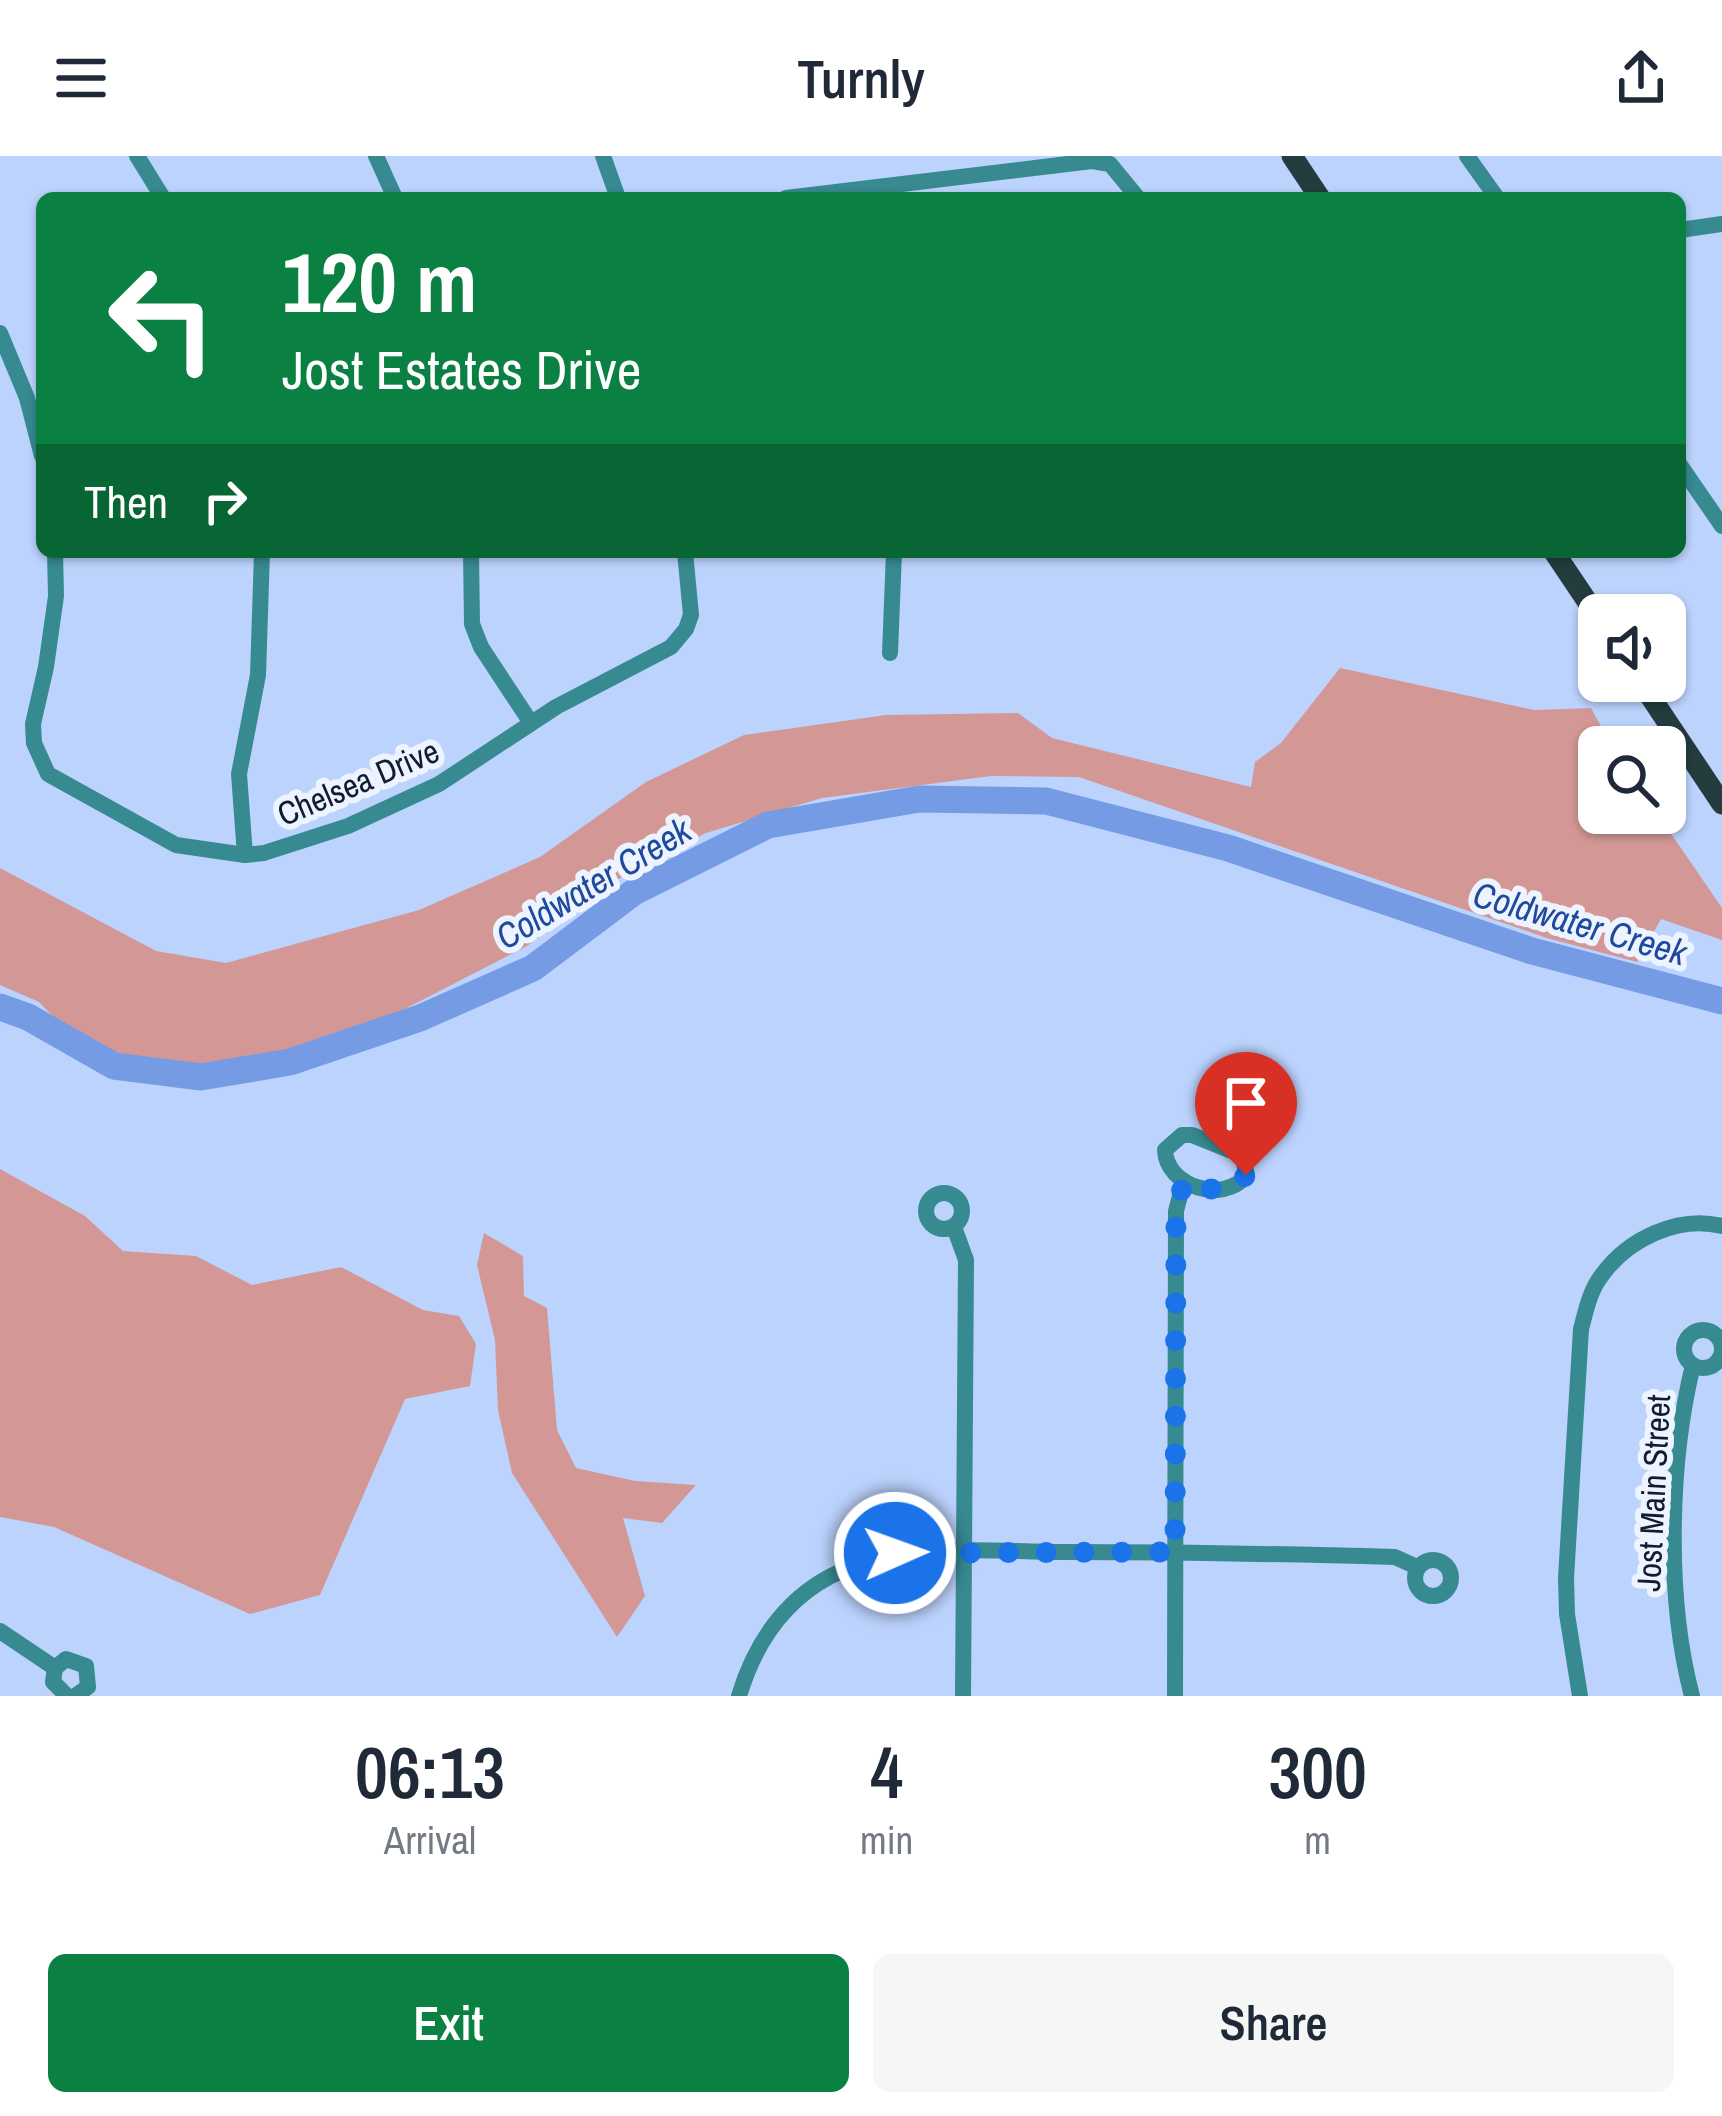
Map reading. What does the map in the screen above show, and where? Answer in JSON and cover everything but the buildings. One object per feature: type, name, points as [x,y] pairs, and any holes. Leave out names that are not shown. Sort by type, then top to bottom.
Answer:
[{"type":"main road","points":[[1292,156],[1316,192]]},
{"type":"main road","points":[[1558,558],[1582,594]]},
{"type":"main road","points":[[1654,702],[1722,804]]},
{"type":"street","points":[[137,156],[159,192]]},
{"type":"street","points":[[376,156],[392,192]]},
{"type":"street","points":[[603,156],[616,192]]},
{"type":"street","points":[[1467,156],[1493,192]]},
{"type":"street","points":[[836,192],[1092,161],[1110,164],[1133,192]]},
{"type":"street","points":[[1686,229],[1722,224]]},
{"type":"street","points":[[0,333],[36,433]]},
{"type":"street","points":[[1686,473],[1722,526]]},
{"type":"street","name":"Chelsea Drive","points":[[55,558],[53,620],[33,724],[40,760],[48,774],[176,845],[245,855],[334,831],[439,784],[586,689],[671,647],[686,629],[692,602],[686,558]]},
{"type":"street","points":[[245,855],[239,774],[257,675],[262,558]]},
{"type":"street","points":[[471,558],[472,624],[531,722]]},
{"type":"street","points":[[890,653],[894,558]]},
{"type":"street","points":[[1182,1135],[1233,1149],[1246,1166],[1246,1175],[1234,1189],[1221,1191],[1184,1181],[1166,1164],[1166,1150],[1182,1135]]},
{"type":"street","points":[[1175,1696],[1176,1211],[1184,1181]]},
{"type":"street","points":[[1580,1696],[1566,1578],[1581,1329],[1593,1289],[1631,1245],[1668,1229],[1722,1226]]},
{"type":"street","points":[[954,1227],[966,1260],[963,1696]]},
{"type":"street","name":"Jost Main Street","points":[[1692,1696],[1679,1633],[1674,1569],[1682,1425],[1693,1365]]},
{"type":"street","points":[[740,1696],[751,1661],[785,1610],[834,1575],[895,1553],[1395,1557],[1417,1568]]},
{"type":"street","points":[[0,1631],[55,1668]]},
{"type":"street","points":[[66,1659],[86,1666],[88,1687],[71,1696],[53,1682],[55,1668],[66,1659]]},
{"type":"shaded area","points":[[1340,668],[1534,710],[1591,708],[1601,726],[1578,726],[1578,834],[1671,834],[1722,908],[1722,940],[1661,919],[1637,962],[1547,938],[1079,777],[991,776],[822,798],[706,833],[607,885],[527,946],[399,1012],[313,1049],[228,1070],[175,1070],[110,1054],[57,1021],[39,1002],[0,985],[0,868],[156,951],[226,963],[419,910],[540,857],[646,782],[744,735],[886,715],[1018,713],[1052,738],[1251,787],[1255,762],[1281,743]]},
{"type":"shaded area","points":[[0,1169],[85,1216],[123,1251],[196,1256],[252,1285],[341,1267],[423,1310],[459,1316],[476,1344],[470,1386],[405,1399],[320,1595],[250,1614],[54,1527],[0,1517]]},
{"type":"shaded area","points":[[484,1233],[523,1256],[524,1296],[547,1308],[557,1430],[576,1468],[635,1481],[696,1485],[662,1523],[623,1518],[645,1596],[617,1637],[512,1473],[498,1410],[495,1340],[477,1265]]},
{"type":"waterway","name":"Coldwater Creek","points":[[0,1007],[28,1017],[114,1066],[201,1077],[290,1062],[420,1018],[533,968],[634,892],[768,825],[919,799],[1046,801],[1228,848],[1532,951],[1722,1001]]},
{"type":"route","points":[[895,1553],[1175,1552],[1178,1199],[1184,1181],[1221,1191],[1234,1189],[1246,1175]]}]
